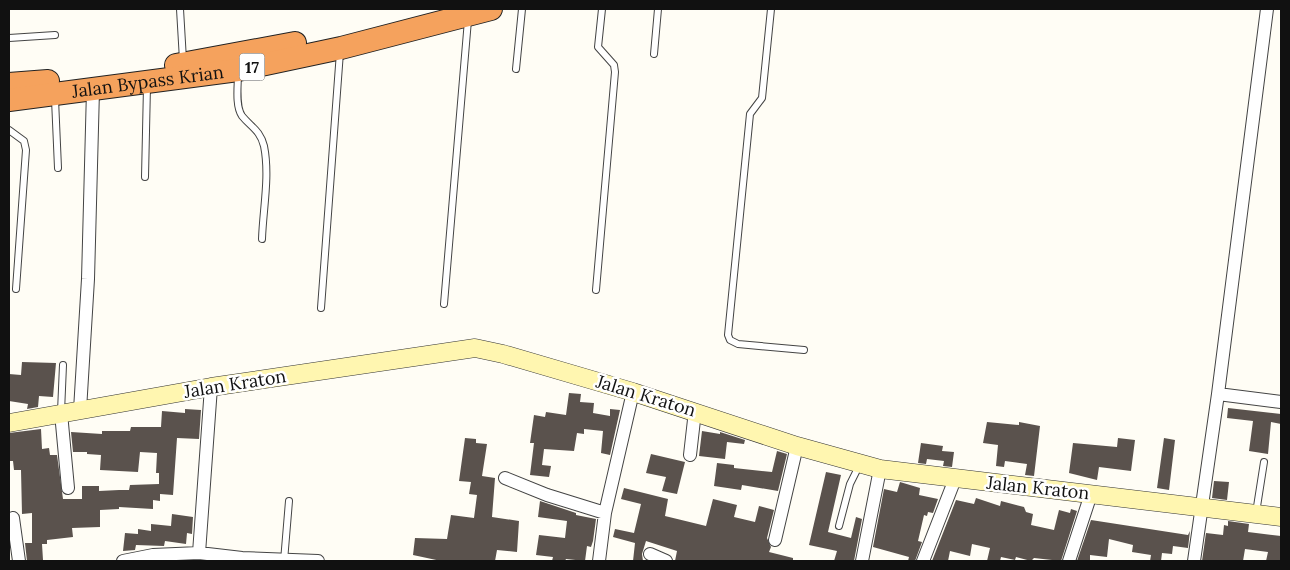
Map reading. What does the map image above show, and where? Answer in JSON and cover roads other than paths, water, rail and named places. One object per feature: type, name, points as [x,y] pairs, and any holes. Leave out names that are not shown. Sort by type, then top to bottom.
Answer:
[{"type":"highway","name":"Jalan Bypass Krian","points":[[9,84],[183,64],[322,37],[436,9]]},
{"type":"highway","name":"Jalan Bypass Krian","points":[[9,100],[238,70],[341,48],[491,9]]},
{"type":"street","points":[[1194,561],[1218,394],[1267,9]]},
{"type":"street","points":[[80,410],[88,279],[93,90]]},
{"type":"street","name":"Jalan Kraton","points":[[9,423],[211,388],[458,349],[475,348],[503,354],[633,392],[797,446],[880,469],[1281,517]]},
{"type":"street","points":[[199,553],[211,388]]},
{"type":"street","points":[[599,561],[605,512],[633,392]]},
{"type":"street","points":[[1218,394],[1281,402]]},
{"type":"street","points":[[690,455],[695,411]]},
{"type":"street","points":[[61,413],[68,488]]},
{"type":"street","points":[[775,540],[797,446]]},
{"type":"street","points":[[862,561],[880,469]]},
{"type":"street","points":[[505,478],[547,495],[605,512]]},
{"type":"street","points":[[923,561],[955,479]]},
{"type":"street","points":[[1069,561],[1091,494]]},
{"type":"street","points":[[14,518],[19,561]]},
{"type":"street","points":[[123,561],[153,555],[199,553],[284,561],[318,561]]},
{"type":"street","points":[[650,554],[666,561]]},
{"type":"lane","points":[[180,9],[183,64]]},
{"type":"lane","points":[[516,69],[522,9]]},
{"type":"lane","points":[[596,290],[615,72],[614,65],[598,47],[602,9]]},
{"type":"lane","points":[[654,54],[658,9]]},
{"type":"lane","points":[[772,9],[762,98],[750,114],[728,335],[730,340],[738,344],[804,350]]},
{"type":"lane","points":[[444,304],[468,16]]},
{"type":"lane","points":[[9,38],[55,35]]},
{"type":"lane","points":[[321,308],[341,48]]},
{"type":"lane","points":[[238,70],[238,96],[241,115],[256,127],[264,146],[266,170],[262,239]]},
{"type":"lane","points":[[145,177],[147,82]]},
{"type":"lane","points":[[55,95],[58,168]]},
{"type":"lane","points":[[9,130],[24,141],[26,150],[16,288]]},
{"type":"lane","points":[[61,413],[63,365]]},
{"type":"lane","points":[[1256,514],[1264,462]]},
{"type":"lane","points":[[838,526],[850,484],[860,463]]},
{"type":"lane","points":[[284,561],[289,501]]}]
